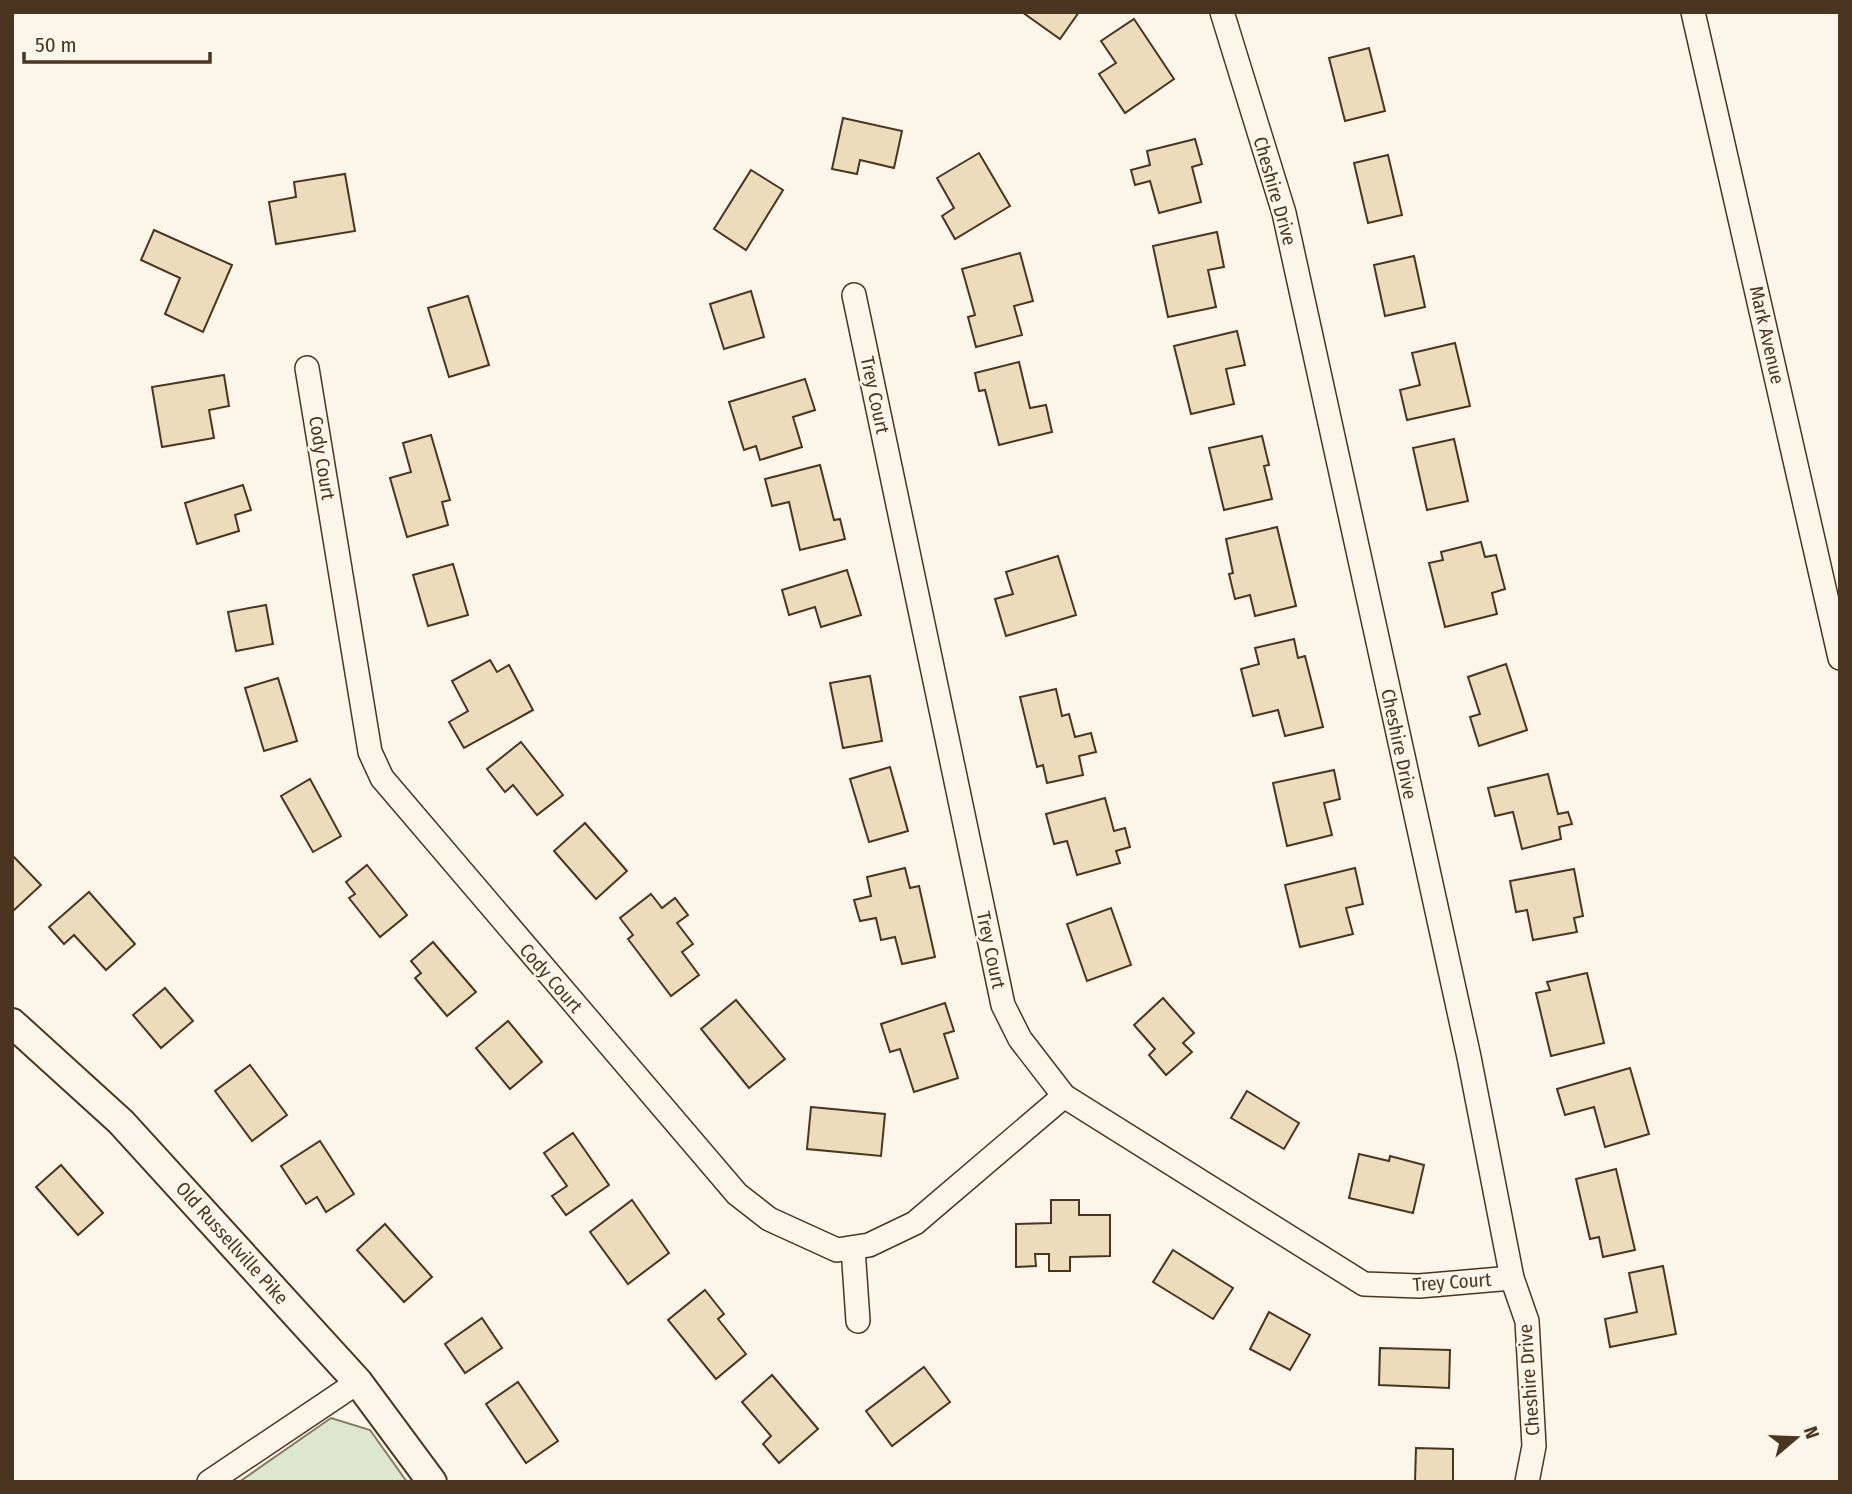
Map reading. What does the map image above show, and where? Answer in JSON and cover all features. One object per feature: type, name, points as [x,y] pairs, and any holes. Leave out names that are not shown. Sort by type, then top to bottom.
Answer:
[{"type":"street","name":"Cheshire Drive","points":[[1222,12],[1284,213],[1469,1057],[1512,1278],[1527,1321],[1534,1446],[1527,1482]]},
{"type":"street","name":"Mark Avenue","points":[[1693,12],[1835,612],[1840,658]]},
{"type":"street","name":"Trey Court","points":[[854,295],[1003,1005],[1020,1039],[1064,1096],[1364,1284],[1419,1286],[1512,1278]]},
{"type":"street","name":"Cody Court","points":[[307,368],[370,752],[382,778],[737,1194],[769,1219],[837,1250],[869,1245],[915,1223],[1064,1096]]},
{"type":"street","name":"Old Russellville Pike","points":[[12,1023],[121,1122],[358,1382],[432,1482]]},
{"type":"street","points":[[853,1248],[858,1321]]},
{"type":"street","points":[[209,1482],[358,1382]]},
{"type":"green space","points":[[331,1418],[370,1430],[407,1482],[239,1482]]},
{"type":"building","points":[[1022,12],[1079,12],[1060,39]]},
{"type":"building","points":[[1134,19],[1174,79],[1125,113],[1099,74],[1116,63],[1101,41]]},
{"type":"building","points":[[1369,48],[1385,111],[1345,121],[1329,58]]},
{"type":"building","points":[[843,118],[902,131],[894,168],[860,160],[857,174],[832,169]]},
{"type":"building","points":[[1195,139],[1202,164],[1192,167],[1201,202],[1159,213],[1150,181],[1135,185],[1131,170],[1150,165],[1147,151]]},
{"type":"building","points":[[979,153],[1010,206],[955,239],[942,216],[954,208],[937,178]]},
{"type":"building","points":[[1388,155],[1402,215],[1368,223],[1354,163]]},
{"type":"building","points":[[751,170],[783,190],[746,250],[714,229]]},
{"type":"building","points":[[345,174],[355,231],[276,244],[269,202],[296,197],[294,182]]},
{"type":"building","points":[[154,230],[232,265],[203,332],[165,314],[180,278],[141,260]]},
{"type":"building","points":[[1217,232],[1224,267],[1208,270],[1216,307],[1168,317],[1153,246]]},
{"type":"building","points":[[1020,253],[1033,301],[1014,306],[1022,335],[976,347],[968,317],[975,315],[962,269]]},
{"type":"building","points":[[1414,256],[1425,307],[1385,316],[1374,265]]},
{"type":"building","points":[[751,291],[764,337],[724,349],[710,304]]},
{"type":"building","points":[[468,296],[489,365],[449,377],[428,308]]},
{"type":"building","points":[[1237,331],[1245,365],[1226,369],[1234,404],[1191,414],[1174,346]]},
{"type":"building","points":[[1455,343],[1470,406],[1407,420],[1400,390],[1420,385],[1412,353]]},
{"type":"building","points":[[1019,362],[1030,408],[1046,405],[1052,432],[999,445],[985,390],[979,391],[975,373]]},
{"type":"building","points":[[224,375],[229,406],[209,410],[214,438],[162,447],[152,387]]},
{"type":"building","points":[[805,379],[815,410],[793,417],[802,447],[760,460],[756,446],[744,450],[729,402]]},
{"type":"building","points":[[431,435],[450,500],[442,502],[448,525],[407,537],[390,478],[411,472],[403,443]]},
{"type":"building","points":[[1262,436],[1269,465],[1264,466],[1272,499],[1224,510],[1209,448]]},
{"type":"building","points":[[1454,439],[1468,501],[1427,510],[1413,448]]},
{"type":"building","points":[[820,465],[834,520],[840,519],[845,539],[800,550],[789,502],[772,506],[765,479]]},
{"type":"building","points":[[243,485],[251,510],[235,515],[239,531],[197,544],[185,503]]},
{"type":"building","points":[[1277,527],[1296,606],[1255,616],[1250,595],[1235,599],[1229,574],[1233,573],[1226,539]]},
{"type":"building","points":[[1481,542],[1485,557],[1496,555],[1505,589],[1492,593],[1497,614],[1445,627],[1429,563],[1443,560],[1441,552]]},
{"type":"building","points":[[1058,556],[1076,615],[1006,636],[995,599],[1013,594],[1006,572]]},
{"type":"building","points":[[453,564],[468,615],[428,626],[413,575]]},
{"type":"building","points":[[847,570],[861,615],[821,627],[815,607],[789,615],[782,590]]},
{"type":"building","points":[[266,605],[273,644],[236,651],[228,612]]},
{"type":"building","points":[[1294,639],[1298,658],[1305,656],[1323,727],[1285,736],[1278,710],[1253,716],[1241,669],[1259,664],[1255,648]]},
{"type":"building","points":[[490,660],[497,672],[509,665],[533,710],[464,748],[449,722],[468,711],[452,681]]},
{"type":"building","points":[[1506,664],[1527,730],[1479,746],[1470,717],[1480,714],[1468,677]]},
{"type":"building","points":[[870,676],[882,741],[843,748],[830,683]]},
{"type":"building","points":[[278,678],[297,741],[264,751],[245,688]]},
{"type":"building","points":[[1056,689],[1062,716],[1069,714],[1075,737],[1091,733],[1096,752],[1079,756],[1083,775],[1047,783],[1043,765],[1037,767],[1020,697]]},
{"type":"building","points":[[521,742],[563,795],[537,815],[513,785],[505,792],[487,769]]},
{"type":"building","points":[[890,767],[908,831],[869,842],[850,779]]},
{"type":"building","points":[[1334,770],[1340,799],[1324,803],[1332,835],[1287,846],[1273,783]]},
{"type":"building","points":[[1548,774],[1558,814],[1568,812],[1572,824],[1559,827],[1561,839],[1522,849],[1513,812],[1495,816],[1488,788]]},
{"type":"building","points":[[310,779],[341,836],[313,852],[281,796]]},
{"type":"building","points":[[1105,798],[1114,831],[1125,828],[1130,847],[1116,851],[1120,863],[1077,875],[1067,841],[1054,844],[1046,814]]},
{"type":"building","points":[[585,823],[627,871],[596,899],[554,851]]},
{"type":"building","points":[[12,855],[41,885],[12,912]]},
{"type":"building","points":[[367,865],[407,915],[380,937],[349,898],[355,894],[346,882]]},
{"type":"building","points":[[905,868],[910,888],[919,886],[935,957],[902,964],[895,937],[881,940],[876,918],[860,921],[854,900],[871,896],[867,877]]},
{"type":"building","points":[[1355,868],[1363,904],[1346,908],[1353,934],[1300,947],[1285,885]]},
{"type":"building","points":[[1574,869],[1583,916],[1574,918],[1577,932],[1533,940],[1527,910],[1516,912],[1510,881]]},
{"type":"building","points":[[89,892],[135,944],[106,970],[74,935],[64,944],[49,927]]},
{"type":"building","points":[[651,894],[662,908],[675,898],[688,915],[677,923],[693,944],[682,952],[699,975],[671,996],[628,939],[633,935],[620,918]]},
{"type":"building","points":[[1111,908],[1131,965],[1087,981],[1067,924]]},
{"type":"building","points":[[433,942],[476,992],[447,1016],[415,978],[421,973],[411,961]]},
{"type":"building","points":[[1587,973],[1604,1043],[1551,1056],[1536,993],[1550,990],[1547,982]]},
{"type":"building","points":[[165,988],[193,1021],[161,1048],[133,1015]]},
{"type":"building","points":[[1163,998],[1194,1033],[1183,1043],[1192,1052],[1166,1075],[1149,1055],[1155,1049],[1134,1025]]},
{"type":"building","points":[[736,1000],[785,1059],[749,1088],[701,1029]]},
{"type":"building","points":[[945,1003],[954,1031],[944,1034],[958,1078],[914,1092],[900,1049],[890,1052],[881,1024]]},
{"type":"building","points":[[508,1021],[542,1062],[510,1089],[476,1048]]},
{"type":"building","points":[[250,1065],[287,1115],[252,1141],[215,1091]]},
{"type":"building","points":[[1630,1068],[1649,1134],[1605,1147],[1594,1107],[1565,1115],[1557,1089]]},
{"type":"building","points":[[1247,1091],[1299,1123],[1284,1149],[1231,1118]]},
{"type":"building","points":[[811,1107],[885,1114],[881,1156],[807,1149]]},
{"type":"building","points":[[573,1133],[609,1185],[566,1215],[552,1196],[567,1186],[544,1153]]},
{"type":"building","points":[[320,1141],[354,1194],[326,1212],[317,1197],[306,1204],[281,1166]]},
{"type":"building","points":[[1359,1154],[1389,1161],[1390,1156],[1424,1165],[1413,1213],[1349,1198]]},
{"type":"building","points":[[61,1165],[103,1213],[78,1235],[36,1187]]},
{"type":"building","points":[[1616,1169],[1635,1250],[1603,1257],[1599,1237],[1590,1239],[1576,1179]]},
{"type":"building","points":[[632,1200],[669,1253],[628,1284],[590,1232]]},
{"type":"building","points":[[1051,1200],[1079,1200],[1079,1215],[1110,1215],[1110,1256],[1070,1257],[1070,1271],[1049,1271],[1049,1254],[1035,1254],[1036,1266],[1016,1267],[1016,1224],[1051,1223]]},
{"type":"building","points":[[385,1224],[432,1277],[404,1302],[357,1250]]},
{"type":"building","points":[[1173,1250],[1233,1288],[1213,1319],[1153,1282]]},
{"type":"building","points":[[1663,1266],[1676,1334],[1610,1347],[1605,1319],[1637,1312],[1629,1273]]},
{"type":"building","points":[[705,1290],[724,1314],[718,1319],[746,1354],[716,1379],[668,1320]]},
{"type":"building","points":[[1269,1312],[1310,1335],[1290,1370],[1250,1349]]},
{"type":"building","points":[[482,1318],[502,1348],[465,1373],[445,1344]]},
{"type":"building","points":[[1380,1348],[1450,1350],[1449,1388],[1379,1385]]},
{"type":"building","points":[[924,1367],[950,1402],[892,1446],[866,1411]]},
{"type":"building","points":[[772,1375],[818,1429],[779,1463],[763,1444],[771,1436],[742,1402]]},
{"type":"building","points":[[518,1382],[558,1441],[526,1463],[486,1404]]},
{"type":"building","points":[[1416,1448],[1453,1449],[1453,1482],[1415,1482]]}]
